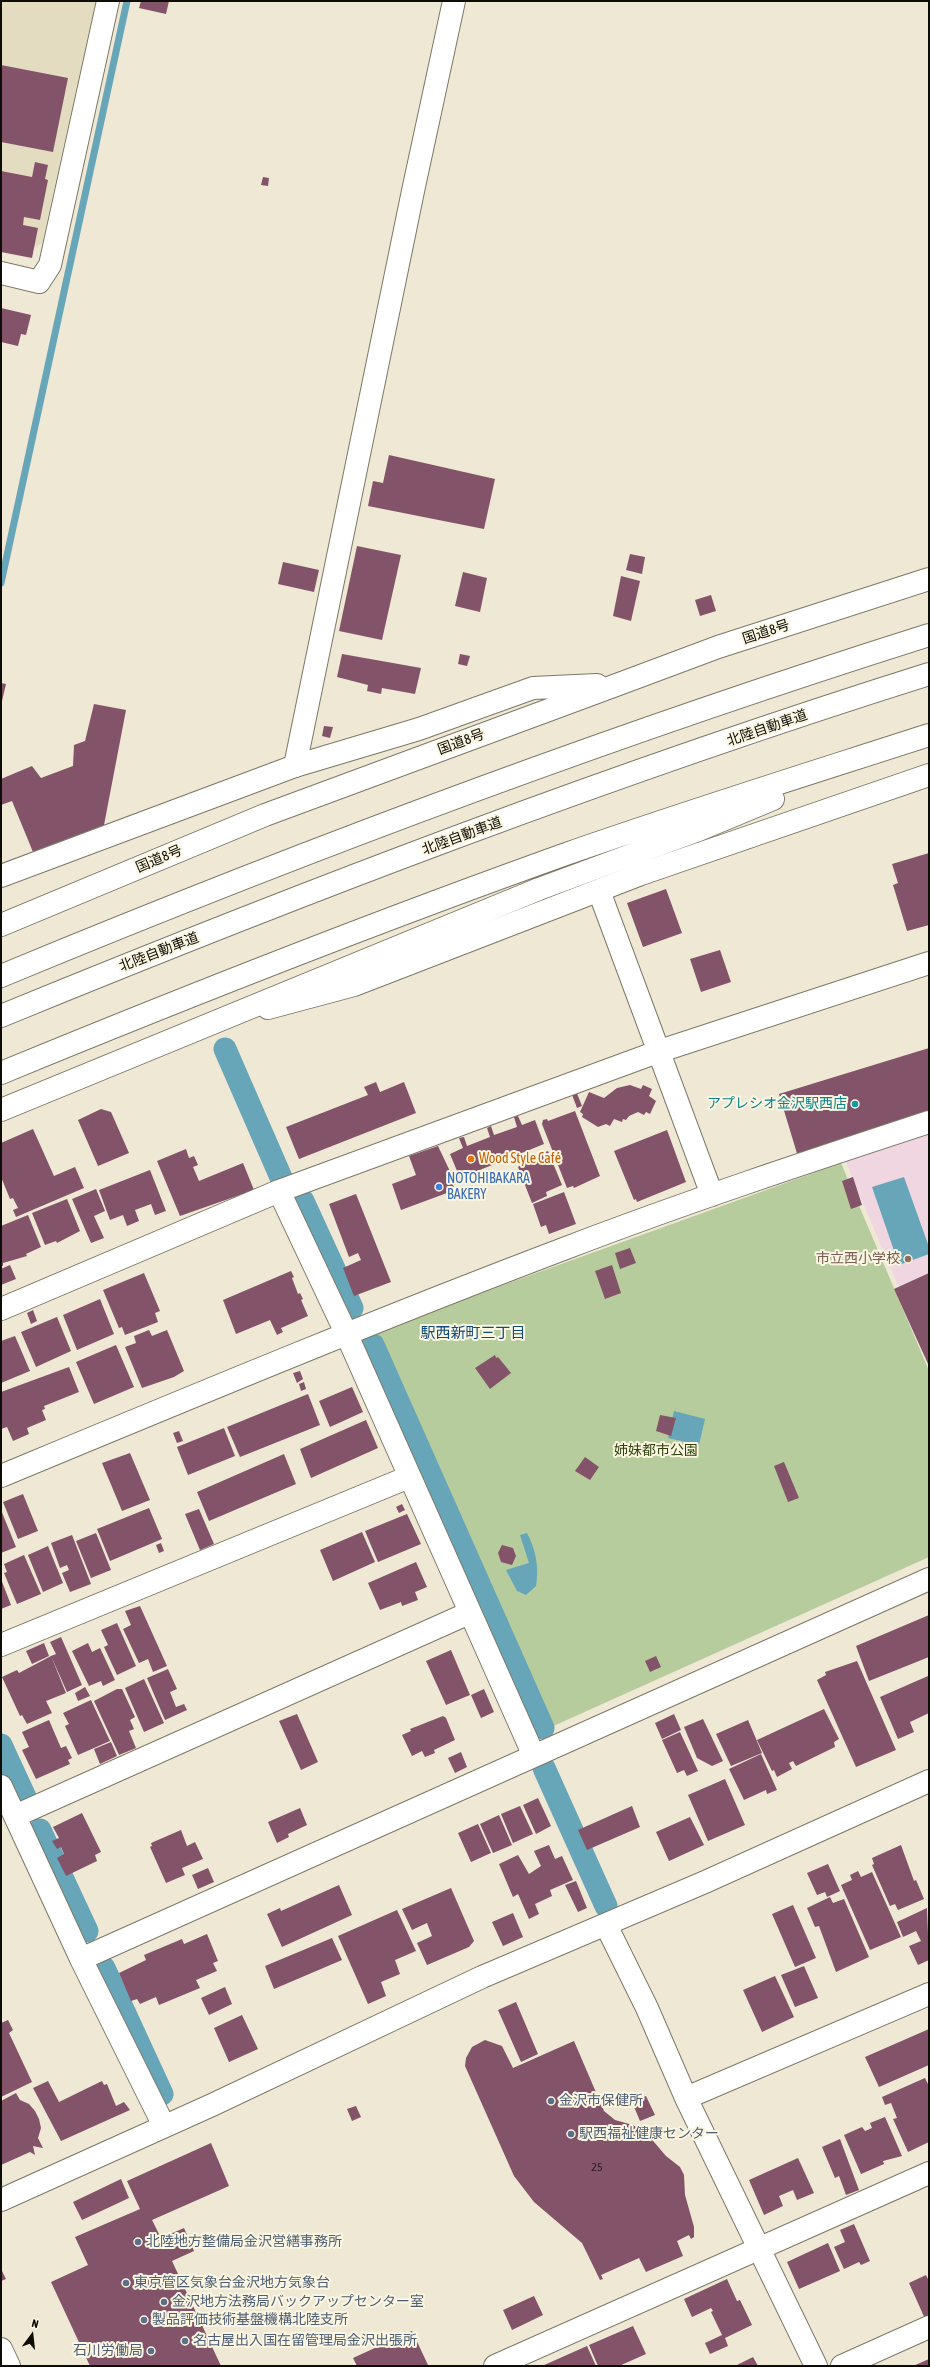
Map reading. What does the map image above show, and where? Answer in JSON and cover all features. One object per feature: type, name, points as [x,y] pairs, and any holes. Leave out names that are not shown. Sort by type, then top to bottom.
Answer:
[{"type":"main road","points":[[1,273],[39,282],[50,265],[108,1]]},
{"type":"main road","points":[[295,766],[413,191],[454,1]]},
{"type":"main road","name":"国道8号","points":[[1,925],[265,815],[718,647],[929,579]]},
{"type":"main road","points":[[1,976],[126,924],[368,831],[624,737],[929,635]]},
{"type":"main road","name":"北陸自動車道","points":[[1,1016],[386,864],[632,774],[929,674]]},
{"type":"main road","points":[[1,876],[295,766],[418,729],[533,688],[618,684]]},
{"type":"main road","points":[[1,1072],[154,1010],[401,914],[568,854],[837,764],[929,735]]},
{"type":"main road","points":[[1,1110],[539,889],[696,831],[766,802],[837,764]]},
{"type":"main road","points":[[218,1021],[354,985],[736,840],[929,775]]},
{"type":"main road","points":[[736,840],[766,802]]},
{"type":"main road","points":[[599,891],[660,1051],[712,1195]]},
{"type":"main road","points":[[1,1309],[279,1191],[660,1051],[929,963]]},
{"type":"main road","points":[[1,1476],[346,1334],[567,1247],[712,1195],[929,1122]]},
{"type":"main road","points":[[279,1191],[346,1334],[534,1756]]},
{"type":"main road","points":[[1,1645],[409,1477]]},
{"type":"main road","points":[[81,1959],[929,1579]]},
{"type":"main road","points":[[15,1816],[469,1613]]},
{"type":"main road","points":[[1,2200],[164,2126],[482,1977],[606,1924],[929,1781]]},
{"type":"main road","points":[[1,1786],[81,1959],[164,2126]]},
{"type":"main road","points":[[606,1924],[647,2008],[686,2098],[760,2247],[816,2366]]},
{"type":"main road","points":[[686,2098],[929,1994]]},
{"type":"main road","points":[[495,2366],[929,2173]]},
{"type":"main road","points":[[842,2366],[929,2327]]},
{"type":"main road","points":[[1,2349],[9,2366]]},
{"type":"shaded area","points":[[1,1],[96,1],[42,243],[25,254],[1,249]]},
{"type":"shaded area","name":"市立西小学校","points":[[929,1133],[929,1359],[845,1160]]},
{"type":"green space","name":"姉妹都市公園","points":[[841,1163],[929,1371],[929,1557],[549,1728],[373,1332]]},
{"type":"water","points":[[904,1177],[929,1247],[929,1254],[899,1265],[872,1187]]},
{"type":"water","points":[[674,1411],[705,1419],[699,1445],[668,1438]]},
{"type":"water","points":[[527,1533],[535,1552],[537,1572],[536,1586],[526,1595],[517,1591],[506,1570],[529,1563],[520,1535]]},
{"type":"building","points":[[141,1],[169,1],[166,14],[139,8]]},
{"type":"building","points":[[1,65],[68,78],[53,152],[1,142]]},
{"type":"building","points":[[35,162],[48,165],[45,179],[48,180],[40,220],[24,217],[23,225],[38,228],[32,258],[1,252],[1,171],[32,177]]},
{"type":"building","points":[[263,177],[269,178],[268,186],[261,185]]},
{"type":"building","points":[[1,308],[31,315],[26,335],[21,334],[18,346],[1,342]]},
{"type":"building","points":[[389,455],[495,479],[484,529],[368,506],[373,481],[383,483]]},
{"type":"building","points":[[357,546],[401,555],[382,640],[339,631]]},
{"type":"building","points":[[630,554],[645,557],[642,574],[626,570]]},
{"type":"building","points":[[283,562],[319,570],[314,592],[278,584]]},
{"type":"building","points":[[463,572],[487,578],[480,612],[455,606]]},
{"type":"building","points":[[621,576],[640,581],[631,621],[613,616]]},
{"type":"building","points":[[711,595],[716,611],[700,616],[695,600]]},
{"type":"building","points":[[342,654],[421,668],[415,694],[382,688],[381,694],[367,691],[368,685],[337,677]]},
{"type":"building","points":[[460,654],[470,656],[467,666],[458,664]]},
{"type":"building","points":[[1,683],[6,684],[2,701],[1,701]]},
{"type":"building","points":[[94,704],[126,710],[104,825],[33,852],[12,801],[1,805],[1,779],[32,766],[41,778],[73,766],[74,745],[85,741]]},
{"type":"building","points":[[324,726],[333,727],[330,738],[322,736]]},
{"type":"building","points":[[929,853],[929,925],[907,931],[893,885],[898,883],[892,864]]},
{"type":"building","points":[[666,889],[682,933],[643,947],[627,903]]},
{"type":"building","points":[[720,950],[731,982],[701,992],[690,959]]},
{"type":"building","name":"アプレシオ金沢駅西店","points":[[929,1048],[929,1114],[799,1160],[779,1094]]},
{"type":"building","points":[[376,1082],[380,1092],[404,1082],[416,1113],[299,1159],[286,1127],[368,1095],[364,1087]]},
{"type":"building","points":[[630,1085],[641,1089],[643,1085],[652,1089],[649,1096],[656,1101],[650,1114],[646,1112],[644,1115],[638,1112],[629,1116],[626,1120],[623,1119],[622,1122],[614,1119],[610,1126],[606,1124],[598,1127],[582,1117],[583,1114],[580,1112],[589,1092],[604,1098],[617,1088]]},
{"type":"building","points":[[576,1091],[582,1106],[577,1108],[571,1092]]},
{"type":"building","points":[[101,1109],[111,1112],[129,1153],[98,1166],[78,1120]]},
{"type":"building","points":[[575,1111],[600,1176],[574,1188],[573,1186],[567,1188],[542,1124],[543,1120],[547,1119],[548,1121]]},
{"type":"building","points":[[518,1116],[522,1125],[535,1120],[544,1144],[460,1178],[450,1154],[463,1148],[459,1138],[464,1137],[467,1146],[490,1137],[487,1128],[491,1126],[494,1135],[517,1127],[514,1117]]},
{"type":"building","points":[[33,1129],[54,1176],[75,1167],[84,1188],[16,1217],[13,1210],[18,1208],[13,1198],[10,1199],[1,1177],[1,1143]]},
{"type":"building","points":[[667,1130],[686,1182],[637,1202],[636,1199],[634,1200],[614,1151]]},
{"type":"building","points":[[438,1146],[456,1184],[453,1185],[455,1190],[401,1210],[392,1184],[416,1175],[409,1156]]},
{"type":"building","points":[[186,1149],[189,1158],[194,1156],[198,1165],[193,1167],[199,1181],[243,1163],[254,1190],[180,1216],[157,1161]]},
{"type":"building","points":[[548,1151],[562,1185],[546,1192],[547,1196],[532,1203],[518,1167],[521,1165],[520,1162]]},
{"type":"building","points":[[150,1170],[166,1211],[155,1215],[151,1204],[135,1210],[139,1221],[127,1226],[123,1215],[110,1220],[99,1190]]},
{"type":"building","points":[[853,1177],[862,1205],[851,1209],[842,1181]]},
{"type":"building","points":[[96,1189],[105,1211],[94,1216],[104,1238],[91,1243],[72,1199]]},
{"type":"building","points":[[564,1192],[576,1224],[549,1234],[546,1225],[541,1227],[533,1204]]},
{"type":"building","points":[[356,1194],[391,1282],[354,1296],[343,1268],[361,1260],[358,1253],[349,1257],[329,1204]]},
{"type":"building","points":[[67,1199],[80,1231],[57,1243],[56,1241],[45,1245],[32,1213]]},
{"type":"building","points":[[28,1215],[41,1247],[26,1254],[27,1256],[3,1263],[3,1266],[1,1266],[1,1226]]},
{"type":"building","points":[[630,1248],[636,1263],[620,1269],[615,1253]]},
{"type":"building","points":[[10,1265],[16,1279],[1,1285],[1,1269]]},
{"type":"building","points":[[612,1265],[621,1293],[605,1299],[595,1271]]},
{"type":"building","points":[[291,1271],[298,1294],[300,1293],[303,1299],[301,1300],[308,1316],[281,1328],[283,1332],[277,1335],[270,1320],[236,1334],[223,1300]]},
{"type":"building","points":[[144,1273],[160,1311],[155,1313],[158,1322],[125,1335],[122,1327],[119,1328],[103,1290]]},
{"type":"building","points":[[929,1273],[929,1366],[894,1289]]},
{"type":"building","points":[[100,1299],[114,1334],[77,1350],[63,1315]]},
{"type":"building","points":[[33,1310],[37,1321],[31,1324],[27,1313]]},
{"type":"building","points":[[57,1317],[71,1351],[36,1367],[21,1332]]},
{"type":"building","points":[[149,1330],[152,1336],[167,1330],[184,1371],[174,1377],[142,1388],[125,1347],[136,1343],[134,1336]]},
{"type":"building","points":[[15,1336],[30,1371],[1,1383],[1,1341]]},
{"type":"building","points":[[116,1345],[134,1387],[94,1404],[76,1362]]},
{"type":"building","points":[[495,1355],[496,1358],[498,1357],[511,1373],[490,1389],[475,1368]]},
{"type":"building","points":[[69,1367],[79,1392],[44,1406],[45,1409],[42,1410],[46,1420],[27,1428],[29,1434],[13,1441],[7,1427],[1,1429],[1,1392]]},
{"type":"building","points":[[300,1371],[303,1379],[297,1383],[293,1373]]},
{"type":"building","points":[[304,1382],[306,1389],[301,1391],[299,1384]]},
{"type":"building","points":[[352,1387],[363,1412],[330,1427],[319,1401]]},
{"type":"building","points":[[308,1394],[320,1425],[240,1457],[227,1427]]},
{"type":"building","points":[[660,1415],[676,1418],[671,1436],[656,1431]]},
{"type":"building","points":[[366,1420],[378,1448],[311,1478],[300,1449]]},
{"type":"building","points":[[224,1428],[235,1456],[188,1475],[177,1447]]},
{"type":"building","points":[[179,1431],[183,1441],[177,1443],[173,1433]]},
{"type":"building","points":[[130,1453],[150,1500],[122,1511],[102,1463]]},
{"type":"building","points":[[284,1454],[296,1484],[209,1521],[197,1492]]},
{"type":"building","points":[[585,1457],[599,1467],[590,1480],[575,1471]]},
{"type":"building","points":[[784,1462],[799,1498],[788,1502],[774,1466]]},
{"type":"building","points":[[23,1494],[38,1531],[18,1539],[3,1502]]},
{"type":"building","points":[[402,1504],[405,1510],[399,1513],[396,1507]]},
{"type":"building","points":[[149,1508],[162,1539],[110,1561],[97,1529]]},
{"type":"building","points":[[199,1509],[214,1544],[200,1550],[185,1514]]},
{"type":"building","points":[[1,1510],[16,1547],[1,1553]]},
{"type":"building","points":[[407,1514],[421,1544],[378,1562],[365,1531]]},
{"type":"building","points":[[362,1532],[375,1562],[333,1581],[320,1550]]},
{"type":"building","points":[[96,1533],[111,1570],[91,1578],[76,1541]]},
{"type":"building","points":[[72,1535],[91,1584],[70,1592],[62,1573],[69,1570],[67,1565],[60,1568],[51,1543]]},
{"type":"building","points":[[161,1543],[164,1551],[159,1553],[156,1545]]},
{"type":"building","points":[[502,1545],[513,1548],[516,1556],[512,1565],[501,1562],[498,1553]]},
{"type":"building","points":[[48,1546],[63,1583],[43,1592],[28,1555]]},
{"type":"building","points":[[24,1555],[41,1594],[17,1604],[4,1573],[7,1572],[4,1564]]},
{"type":"building","points":[[416,1562],[427,1587],[415,1592],[418,1600],[402,1606],[401,1602],[380,1610],[368,1583]]},
{"type":"building","points":[[1,1579],[11,1605],[1,1609]]},
{"type":"building","points":[[140,1606],[167,1666],[153,1672],[148,1659],[139,1663],[123,1629],[131,1625],[125,1611]]},
{"type":"building","points":[[929,1615],[929,1657],[869,1681],[856,1646]]},
{"type":"building","points":[[117,1623],[136,1666],[117,1675],[104,1647],[108,1645],[101,1630]]},
{"type":"building","points":[[61,1637],[82,1685],[67,1692],[51,1656],[56,1654],[50,1642]]},
{"type":"building","points":[[44,1643],[49,1656],[32,1664],[26,1651]]},
{"type":"building","points":[[88,1643],[92,1652],[100,1648],[115,1680],[103,1686],[101,1681],[89,1686],[72,1651]]},
{"type":"building","points":[[451,1650],[470,1695],[446,1705],[426,1661]]},
{"type":"building","points":[[51,1656],[66,1693],[46,1701],[52,1713],[27,1724],[22,1715],[20,1716],[2,1677],[17,1670],[19,1673]]},
{"type":"building","points":[[656,1656],[661,1667],[650,1672],[645,1661]]},
{"type":"building","points":[[857,1661],[896,1750],[856,1767],[817,1680],[826,1675],[825,1672]]},
{"type":"building","points":[[168,1669],[177,1689],[170,1692],[176,1707],[184,1704],[187,1710],[165,1720],[147,1678]]},
{"type":"building","points":[[928,1676],[929,1713],[910,1722],[914,1732],[898,1739],[880,1697]]},
{"type":"building","points":[[144,1679],[164,1723],[144,1732],[125,1688]]},
{"type":"building","points":[[85,1687],[90,1696],[78,1701],[75,1693]]},
{"type":"building","points":[[117,1689],[122,1689],[135,1717],[130,1720],[134,1729],[129,1731],[136,1748],[119,1755],[94,1701]]},
{"type":"building","points":[[484,1689],[494,1712],[481,1718],[471,1695]]},
{"type":"building","points":[[91,1700],[110,1741],[78,1755],[65,1726],[69,1724],[63,1713]]},
{"type":"building","points":[[824,1709],[839,1739],[834,1742],[835,1747],[796,1766],[793,1761],[789,1763],[792,1769],[777,1777],[774,1770],[772,1771],[757,1740]]},
{"type":"building","points":[[297,1714],[318,1762],[301,1770],[279,1721]]},
{"type":"building","points":[[674,1714],[681,1730],[662,1739],[655,1723]]},
{"type":"building","points":[[443,1716],[446,1718],[455,1740],[434,1750],[435,1753],[425,1757],[422,1751],[412,1756],[402,1735],[411,1731],[410,1729]]},
{"type":"building","points":[[703,1719],[723,1761],[712,1766],[697,1758],[684,1727]]},
{"type":"building","points":[[49,1720],[61,1748],[66,1746],[72,1758],[68,1760],[70,1764],[36,1779],[22,1750],[29,1747],[22,1732]]},
{"type":"building","points":[[748,1720],[762,1753],[731,1766],[716,1734]]},
{"type":"building","points":[[680,1732],[698,1771],[687,1776],[684,1770],[677,1773],[662,1740]]},
{"type":"building","points":[[111,1742],[117,1756],[100,1764],[94,1749]]},
{"type":"building","points":[[461,1752],[467,1767],[455,1773],[448,1758]]},
{"type":"building","points":[[761,1754],[777,1790],[767,1794],[766,1790],[744,1800],[729,1769]]},
{"type":"building","points":[[725,1779],[745,1825],[708,1841],[688,1795]]},
{"type":"building","points":[[538,1798],[551,1826],[536,1834],[523,1805]]},
{"type":"building","points":[[520,1806],[533,1834],[513,1843],[501,1814]]},
{"type":"building","points":[[632,1806],[640,1827],[587,1850],[578,1830]]},
{"type":"building","points":[[300,1808],[307,1825],[288,1834],[289,1837],[277,1843],[268,1822]]},
{"type":"building","points":[[82,1813],[101,1852],[95,1855],[97,1861],[66,1876],[57,1858],[64,1854],[61,1847],[57,1849],[52,1841],[59,1838],[53,1827]]},
{"type":"building","points":[[499,1815],[512,1845],[493,1853],[480,1824]]},
{"type":"building","points":[[690,1817],[704,1845],[669,1861],[656,1832]]},
{"type":"building","points":[[478,1824],[491,1853],[471,1862],[458,1833]]},
{"type":"building","points":[[181,1830],[187,1846],[195,1842],[203,1859],[182,1868],[185,1875],[166,1883],[150,1847],[152,1846],[151,1843]]},
{"type":"building","points":[[549,1845],[555,1859],[562,1856],[573,1880],[550,1890],[552,1896],[535,1904],[539,1914],[529,1919],[518,1894],[513,1897],[499,1864],[518,1855],[529,1874],[541,1866],[534,1851]]},
{"type":"building","points":[[901,1845],[914,1881],[916,1880],[924,1899],[898,1910],[895,1904],[890,1906],[872,1865],[874,1864],[872,1858]]},
{"type":"building","points":[[828,1864],[840,1891],[827,1897],[825,1892],[817,1895],[807,1873]]},
{"type":"building","points":[[208,1868],[214,1882],[198,1889],[192,1875]]},
{"type":"building","points":[[858,1871],[861,1877],[872,1872],[901,1937],[870,1950],[841,1885],[852,1880],[850,1875]]},
{"type":"building","points":[[576,1881],[587,1908],[578,1912],[565,1885]]},
{"type":"building","points":[[339,1885],[352,1915],[282,1947],[267,1914],[280,1908],[281,1911]]},
{"type":"building","points":[[451,1888],[474,1941],[469,1947],[427,1965],[417,1943],[432,1936],[427,1923],[412,1930],[402,1909]]},
{"type":"building","points":[[830,1897],[833,1903],[844,1899],[869,1957],[836,1972],[819,1926],[815,1927],[807,1908]]},
{"type":"building","points":[[793,1905],[816,1958],[795,1967],[772,1914]]},
{"type":"building","points":[[927,1908],[929,1960],[918,1965],[909,1946],[921,1941],[916,1931],[903,1937],[897,1922]]},
{"type":"building","points":[[397,1910],[416,1951],[395,1960],[400,1974],[381,1982],[386,1996],[368,2004],[338,1936]]},
{"type":"building","points":[[513,1913],[523,1937],[503,1946],[492,1922]]},
{"type":"building","points":[[207,1934],[218,1961],[213,1963],[217,1971],[196,1980],[200,1988],[159,2005],[156,1997],[140,2004],[137,1999],[131,2001],[119,1973],[146,1960],[144,1955],[182,1939],[184,1944]]},
{"type":"building","points":[[332,1938],[342,1960],[274,1989],[265,1966]]},
{"type":"building","points":[[804,1966],[818,1998],[795,2007],[781,1975]]},
{"type":"building","points":[[775,1976],[794,2017],[762,2032],[743,1990]]},
{"type":"building","points":[[225,1987],[232,2004],[209,2015],[201,1998]]},
{"type":"building","points":[[516,2002],[538,2054],[521,2062],[498,2010]]},
{"type":"building","points":[[242,2015],[258,2049],[229,2062],[214,2028]]},
{"type":"building","points":[[8,2020],[13,2030],[9,2033],[32,2082],[1,2097],[1,2023]]},
{"type":"building","points":[[929,2029],[929,2065],[879,2087],[865,2057]]},
{"type":"building","points":[[485,2040],[502,2046],[513,2068],[574,2041],[604,2111],[615,2120],[633,2125],[648,2135],[666,2156],[680,2167],[684,2175],[685,2195],[694,2227],[694,2237],[691,2239],[689,2235],[677,2241],[683,2256],[646,2272],[639,2258],[601,2275],[603,2279],[600,2280],[582,2243],[534,2202],[514,2176],[465,2066],[466,2058],[472,2047]]},
{"type":"building","points":[[925,2078],[929,2086],[929,2142],[908,2152],[893,2119],[897,2118],[891,2103],[885,2105],[882,2097]]},
{"type":"building","points":[[48,2081],[59,2102],[102,2081],[104,2085],[107,2084],[116,2106],[124,2102],[130,2110],[61,2141],[33,2088]]},
{"type":"building","points":[[16,2093],[20,2100],[29,2104],[39,2119],[41,2128],[38,2138],[43,2148],[33,2146],[35,2155],[30,2152],[1,2165],[1,2101]]},
{"type":"building","points":[[646,2096],[655,2115],[640,2121],[632,2102]]},
{"type":"building","points":[[356,2106],[361,2117],[352,2121],[347,2109]]},
{"type":"building","points":[[885,2117],[902,2156],[883,2161],[884,2164],[861,2174],[844,2135],[862,2127],[865,2131],[872,2128],[870,2123]]},
{"type":"building","points":[[840,2139],[859,2190],[846,2195],[839,2176],[835,2178],[822,2147]]},
{"type":"building","points":[[211,2143],[229,2186],[152,2220],[161,2238],[184,2228],[194,2251],[172,2261],[221,2366],[90,2366],[51,2282],[88,2265],[75,2237],[140,2209],[127,2181]]},
{"type":"building","points":[[798,2158],[814,2193],[797,2200],[793,2190],[779,2196],[783,2206],[764,2215],[749,2180]]},
{"type":"building","points":[[121,2179],[129,2198],[82,2220],[73,2202]]},
{"type":"building","points":[[854,2224],[870,2261],[861,2265],[859,2262],[844,2269],[834,2247],[845,2242],[840,2230]]},
{"type":"building","points":[[828,2243],[840,2271],[799,2289],[787,2262]]},
{"type":"building","points":[[1,2269],[6,2279],[1,2281]]},
{"type":"building","points":[[926,2275],[929,2281],[929,2320],[926,2321],[909,2283]]},
{"type":"building","points":[[727,2279],[737,2301],[740,2300],[752,2325],[725,2338],[728,2346],[710,2354],[705,2343],[722,2335],[711,2312],[713,2311],[711,2308],[692,2317],[684,2299]]},
{"type":"building","points":[[534,2296],[543,2315],[512,2330],[503,2310]]},
{"type":"building","points":[[633,2326],[646,2354],[619,2366],[598,2366],[589,2345]]},
{"type":"building","points":[[412,2331],[428,2365],[357,2366],[353,2358]]},
{"type":"building","points":[[587,2346],[596,2366],[542,2366]]},
{"type":"building","points":[[753,2357],[758,2366],[735,2366]]},
{"type":"building","points":[[929,2359],[929,2366],[913,2366]]},
{"type":"waterway","points":[[1,583],[127,1]]},
{"type":"waterway","points":[[225,1049],[283,1182]]},
{"type":"waterway","points":[[303,1201],[352,1308]]},
{"type":"waterway","points":[[373,1345],[543,1728]]},
{"type":"waterway","points":[[1,1745],[25,1797]]},
{"type":"waterway","points":[[544,1768],[606,1906]]},
{"type":"waterway","points":[[40,1830],[87,1931]]},
{"type":"waterway","points":[[104,1968],[162,2094]]},
{"type":"place","name":"アプレシオ金沢駅西店","points":[[855,1104]]},
{"type":"place","name":"Wood Style Café","points":[[471,1159]]},
{"type":"place","name":"NOTOHIBAKARA BAKERY","points":[[439,1187]]},
{"type":"place","name":"市立西小学校","points":[[908,1259]]},
{"type":"place","name":"金沢市保健所","points":[[551,2101]]},
{"type":"place","name":"駅西福祉健康センター","points":[[571,2134]]},
{"type":"place","name":"北陸地方整備局金沢営繕事務所","points":[[138,2242]]},
{"type":"place","name":"東京管区気象台金沢地方気象台","points":[[126,2283]]},
{"type":"place","name":"金沢地方法務局バックアップセンター室","points":[[164,2302]]},
{"type":"place","name":"製品評価技術基盤機構北陸支所","points":[[144,2320]]},
{"type":"place","name":"名古屋出入国在留管理局金沢出張所","points":[[185,2341]]},
{"type":"place","name":"石川労働局","points":[[151,2351]]},
{"type":"district","name":"駅西新町三丁目","points":[[473,1333]]}]
